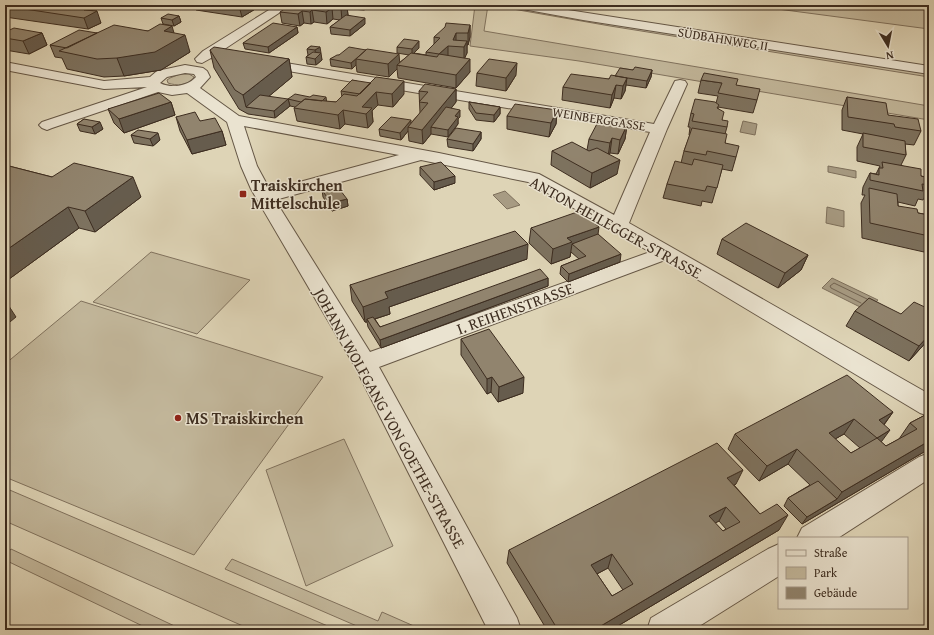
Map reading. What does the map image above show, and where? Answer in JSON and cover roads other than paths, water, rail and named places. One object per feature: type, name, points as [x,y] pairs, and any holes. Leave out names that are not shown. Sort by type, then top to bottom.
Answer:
[{"type":"street","points":[[192,70],[208,54],[285,5]]},
{"type":"street","name":"SÜDBAHNWEG II","points":[[517,5],[583,18],[929,70]]},
{"type":"street","name":"WEINBERGGASSE","points":[[208,54],[659,128]]},
{"type":"street","points":[[5,66],[104,85],[155,84],[175,90],[189,87],[201,81],[203,77],[202,74],[192,70],[162,74],[155,84],[47,125]]},
{"type":"street","points":[[619,225],[659,128],[680,84]]},
{"type":"street","name":"ANTON HEILEGGER-STRASSE","points":[[189,87],[234,120],[423,154],[533,178],[619,225],[929,406]]},
{"type":"street","name":"JOHANN WOLFGANG VON GOETHE-STRASSE","points":[[234,120],[249,166],[265,197],[365,364],[505,630]]},
{"type":"street","points":[[265,197],[423,154]]},
{"type":"street","name":"I. REIHENSTRASSE","points":[[365,364],[665,253]]},
{"type":"street","points":[[814,537],[929,465]]},
{"type":"street","points":[[663,630],[778,560]]},
{"type":"water","points":[[743,121],[757,124],[755,135],[740,132]]},
{"type":"water","points":[[828,166],[856,171],[856,178],[828,172]]},
{"type":"water","points":[[505,191],[520,205],[507,209],[493,195]]},
{"type":"water","points":[[827,207],[844,211],[844,227],[826,223]]},
{"type":"water","points":[[832,278],[878,300],[868,311],[822,288]]},
{"type":"place","name":"Traiskirchen Mittelschule","points":[[243,194]]},
{"type":"place","name":"MS Traiskirchen","points":[[178,418]]}]
